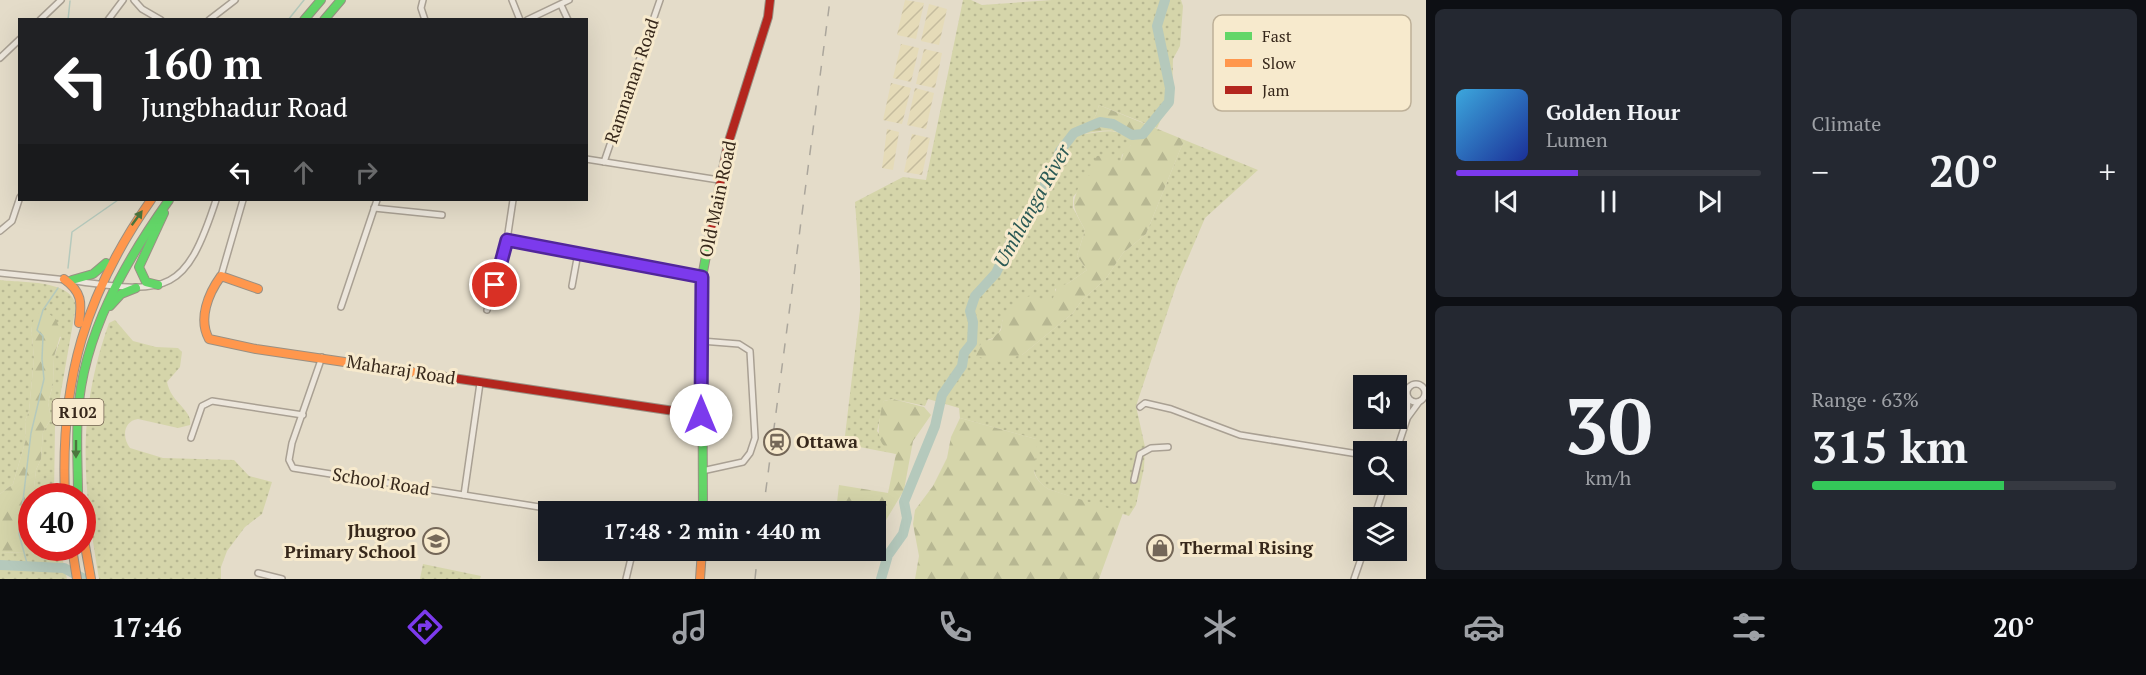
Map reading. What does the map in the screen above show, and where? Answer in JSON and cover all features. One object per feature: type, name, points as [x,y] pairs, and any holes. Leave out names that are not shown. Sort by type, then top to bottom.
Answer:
[{"type":"street","points":[[42,18],[61,0]]},
{"type":"street","points":[[110,18],[123,0]]},
{"type":"street","points":[[134,0],[142,9],[158,18]]},
{"type":"street","points":[[212,18],[235,0]]},
{"type":"street","points":[[306,18],[321,0]]},
{"type":"street","points":[[326,18],[341,0]]},
{"type":"street","points":[[423,0],[421,8],[424,18]]},
{"type":"street","points":[[512,0],[519,18]]},
{"type":"street","points":[[532,18],[569,0]]},
{"type":"street","name":"Ramnanan Road","points":[[604,162],[660,0]]},
{"type":"street","name":"Old Main Road","points":[[703,501],[700,341],[702,277],[719,180],[770,0]]},
{"type":"street","points":[[561,5],[567,18]]},
{"type":"street","points":[[0,58],[18,41]]},
{"type":"street","points":[[588,159],[719,180]]},
{"type":"street","points":[[0,231],[12,221],[19,201]]},
{"type":"street","name":"R102","points":[[64,483],[64,425],[76,344],[99,284],[118,247],[150,201]]},
{"type":"street","name":"R102","points":[[78,483],[78,412],[88,357],[116,286],[135,246],[169,201]]},
{"type":"street","points":[[158,285],[146,282],[139,267],[170,201]]},
{"type":"street","points":[[0,273],[136,288],[158,285],[183,270],[195,256],[216,201]]},
{"type":"street","points":[[243,201],[221,276],[258,289]]},
{"type":"street","points":[[341,307],[377,201]]},
{"type":"street","points":[[487,310],[507,240],[513,201]]},
{"type":"street","points":[[374,208],[442,215]]},
{"type":"street","points":[[507,240],[702,277]]},
{"type":"street","points":[[68,280],[98,271],[118,247]]},
{"type":"street","points":[[572,286],[578,253]]},
{"type":"street","name":"Maharaj Road","points":[[221,276],[212,290],[207,309],[204,327],[209,339],[480,383],[701,415]]},
{"type":"street","points":[[68,280],[81,296],[76,344]]},
{"type":"street","points":[[106,310],[121,294],[136,288]]},
{"type":"street","points":[[700,341],[739,344],[750,351],[755,429],[753,447],[743,462],[702,471]]},
{"type":"street","points":[[191,438],[202,406],[212,401],[303,415],[322,357]]},
{"type":"street","points":[[464,495],[480,383]]},
{"type":"street","points":[[1417,384],[1425,392],[1407,419],[1409,387],[1417,384]]},
{"type":"street","points":[[1408,398],[1419,402]]},
{"type":"street","points":[[1140,407],[1144,403],[1171,409],[1240,435],[1353,453]]},
{"type":"street","name":"School Road","points":[[303,415],[290,454],[291,466],[299,470],[538,507]]},
{"type":"street","points":[[1134,480],[1140,454],[1151,448],[1168,447]]},
{"type":"street","points":[[74,561],[77,579]]},
{"type":"street","points":[[87,561],[91,579]]},
{"type":"street","points":[[626,579],[630,561]]},
{"type":"street","points":[[700,579],[701,561]]},
{"type":"street","points":[[1354,579],[1360,561]]},
{"type":"street","points":[[258,573],[282,579]]},
{"type":"shaded area","points":[[905,0],[924,3],[916,39],[897,35]]},
{"type":"shaded area","points":[[929,4],[947,9],[939,45],[921,41]]},
{"type":"shaded area","points":[[901,44],[919,48],[911,82],[893,78]]},
{"type":"shaded area","points":[[924,49],[942,53],[935,88],[916,84]]},
{"type":"shaded area","points":[[891,83],[911,88],[902,124],[883,120]]},
{"type":"shaded area","points":[[915,88],[934,93],[926,129],[907,125]]},
{"type":"shaded area","points":[[887,129],[899,132],[893,170],[882,168]]},
{"type":"shaded area","points":[[912,134],[930,138],[922,175],[904,172]]},
{"type":"green space","points":[[963,0],[971,0],[982,5],[1052,0],[1181,0],[1183,6],[1180,46],[1173,59],[1172,95],[1157,128],[1099,105],[1096,115],[1084,134],[1114,132],[1131,140],[1131,145],[1122,155],[1121,161],[1091,176],[1073,197],[1073,208],[1085,230],[1077,256],[1087,270],[1067,284],[1055,289],[1055,298],[1052,301],[1002,320],[998,333],[987,340],[1022,355],[1073,313],[1082,300],[1105,280],[1123,253],[1146,234],[1182,145],[1187,141],[1258,170],[1205,218],[1176,286],[1136,406],[1145,447],[1144,468],[1136,505],[1129,516],[1048,489],[1035,473],[1036,439],[960,418],[959,408],[928,399],[925,406],[893,399],[884,401],[877,431],[896,454],[844,444],[860,310],[860,271],[855,202],[903,177],[926,180]]},
{"type":"green space","points":[[1099,105],[1187,141],[1182,145],[1146,234],[1123,253],[1105,280],[1082,300],[1073,313],[1022,355],[996,362],[976,356],[981,343],[992,339],[1001,330],[1003,315],[1021,299],[1033,295],[1039,301],[1047,298],[1052,301],[1057,286],[1067,284],[1087,270],[1077,256],[1085,230],[1074,204],[1081,178],[1091,175],[1092,165],[1097,156],[1108,155],[1113,163],[1121,161],[1124,151],[1131,145],[1131,140],[1114,131],[1083,134],[1096,115]]},
{"type":"green space","points":[[0,280],[44,284],[65,291],[72,297],[76,306],[55,426],[54,483],[35,483],[36,470],[41,459],[43,432],[51,419],[48,402],[53,385],[54,357],[61,337],[31,326],[34,358],[29,411],[25,421],[26,439],[13,484],[0,494]]},
{"type":"green space","points":[[45,311],[56,319],[61,333],[54,357],[53,385],[48,402],[51,419],[43,432],[41,459],[36,470],[35,483],[18,483],[18,552],[0,553],[0,494],[13,484],[26,439],[25,421],[29,411],[34,358],[31,326],[36,314]]},
{"type":"green space","points":[[115,320],[133,341],[156,347],[178,348],[182,352],[180,367],[167,382],[169,389],[188,415],[190,425],[178,428],[138,419],[133,420],[125,430],[127,444],[130,448],[163,458],[234,460],[249,476],[272,482],[262,514],[245,527],[227,551],[221,567],[221,579],[99,579],[96,561],[96,483],[86,483],[86,481],[87,420],[98,357],[109,323]]},
{"type":"green space","points":[[893,399],[924,407],[931,415],[913,441],[904,490],[886,520],[886,501],[837,501],[839,485],[888,493],[896,454],[888,450],[880,440],[879,427],[884,401]]},
{"type":"green space","points":[[960,418],[1036,439],[1034,471],[1036,477],[1048,489],[1123,513],[1099,579],[915,579],[919,556],[913,524],[915,510],[933,486],[947,458],[951,437]]},
{"type":"green space","points":[[18,552],[18,561],[63,561],[67,579],[0,579],[0,553]]},
{"type":"green space","points":[[423,564],[481,576],[480,579],[420,579]]},
{"type":"waterway","points":[[290,18],[304,0]]},
{"type":"waterway","name":"Umhlanga River","points":[[881,579],[888,555],[903,534],[907,518],[904,502],[935,426],[942,395],[962,366],[964,353],[972,343],[973,322],[970,311],[975,296],[996,273],[1019,224],[1037,206],[1045,191],[1045,179],[1053,170],[1060,151],[1074,133],[1100,122],[1113,124],[1132,135],[1143,134],[1169,102],[1170,88],[1157,26],[1165,0]]},
{"type":"waterway","points":[[68,18],[70,1]]},
{"type":"waterway","points":[[68,268],[72,232],[117,201]]},
{"type":"waterway","points":[[28,567],[19,534],[31,433],[44,379],[43,336],[37,330],[43,310],[58,288]]},
{"type":"waterway","name":"Umhlanga River","points":[[0,565],[64,568],[84,579]]},
{"type":"railway","points":[[764,501],[830,0]]},
{"type":"railway","points":[[755,579],[757,561]]},
{"type":"traffic: fast","points":[[306,18],[321,0]]},
{"type":"traffic: fast","points":[[326,18],[341,0]]},
{"type":"traffic: fast","points":[[78,483],[78,413],[88,356],[97,328],[122,274],[168,201]]},
{"type":"traffic: fast","points":[[158,285],[146,282],[139,267],[164,213]]},
{"type":"traffic: fast","points":[[703,501],[702,277],[710,235]]},
{"type":"traffic: fast","points":[[72,280],[93,274],[106,263]]},
{"type":"traffic: fast","points":[[110,306],[121,294],[136,288]]},
{"type":"traffic: slow","points":[[65,483],[67,414],[81,340],[93,305],[109,270],[150,201]]},
{"type":"traffic: slow","points":[[258,289],[221,276],[206,307],[204,323],[209,339],[256,349],[426,374]]},
{"type":"traffic: slow","points":[[64,279],[74,288],[79,298],[79,323]]},
{"type":"traffic: slow","points":[[74,561],[77,579]]},
{"type":"traffic: slow","points":[[88,561],[91,579]]},
{"type":"traffic: slow","points":[[700,579],[701,561]]},
{"type":"traffic: jam","points":[[710,235],[728,144],[768,17],[770,0]]},
{"type":"traffic: jam","points":[[426,374],[701,415]]},
{"type":"place","name":"Ottawa","points":[[777,442]]},
{"type":"place","name":"Jhugroo Primary School","points":[[436,541]]},
{"type":"place","name":"Thermal Rising","points":[[1160,548]]},
{"type":"route","points":[[495,285],[507,240],[702,277],[701,415]]}]
